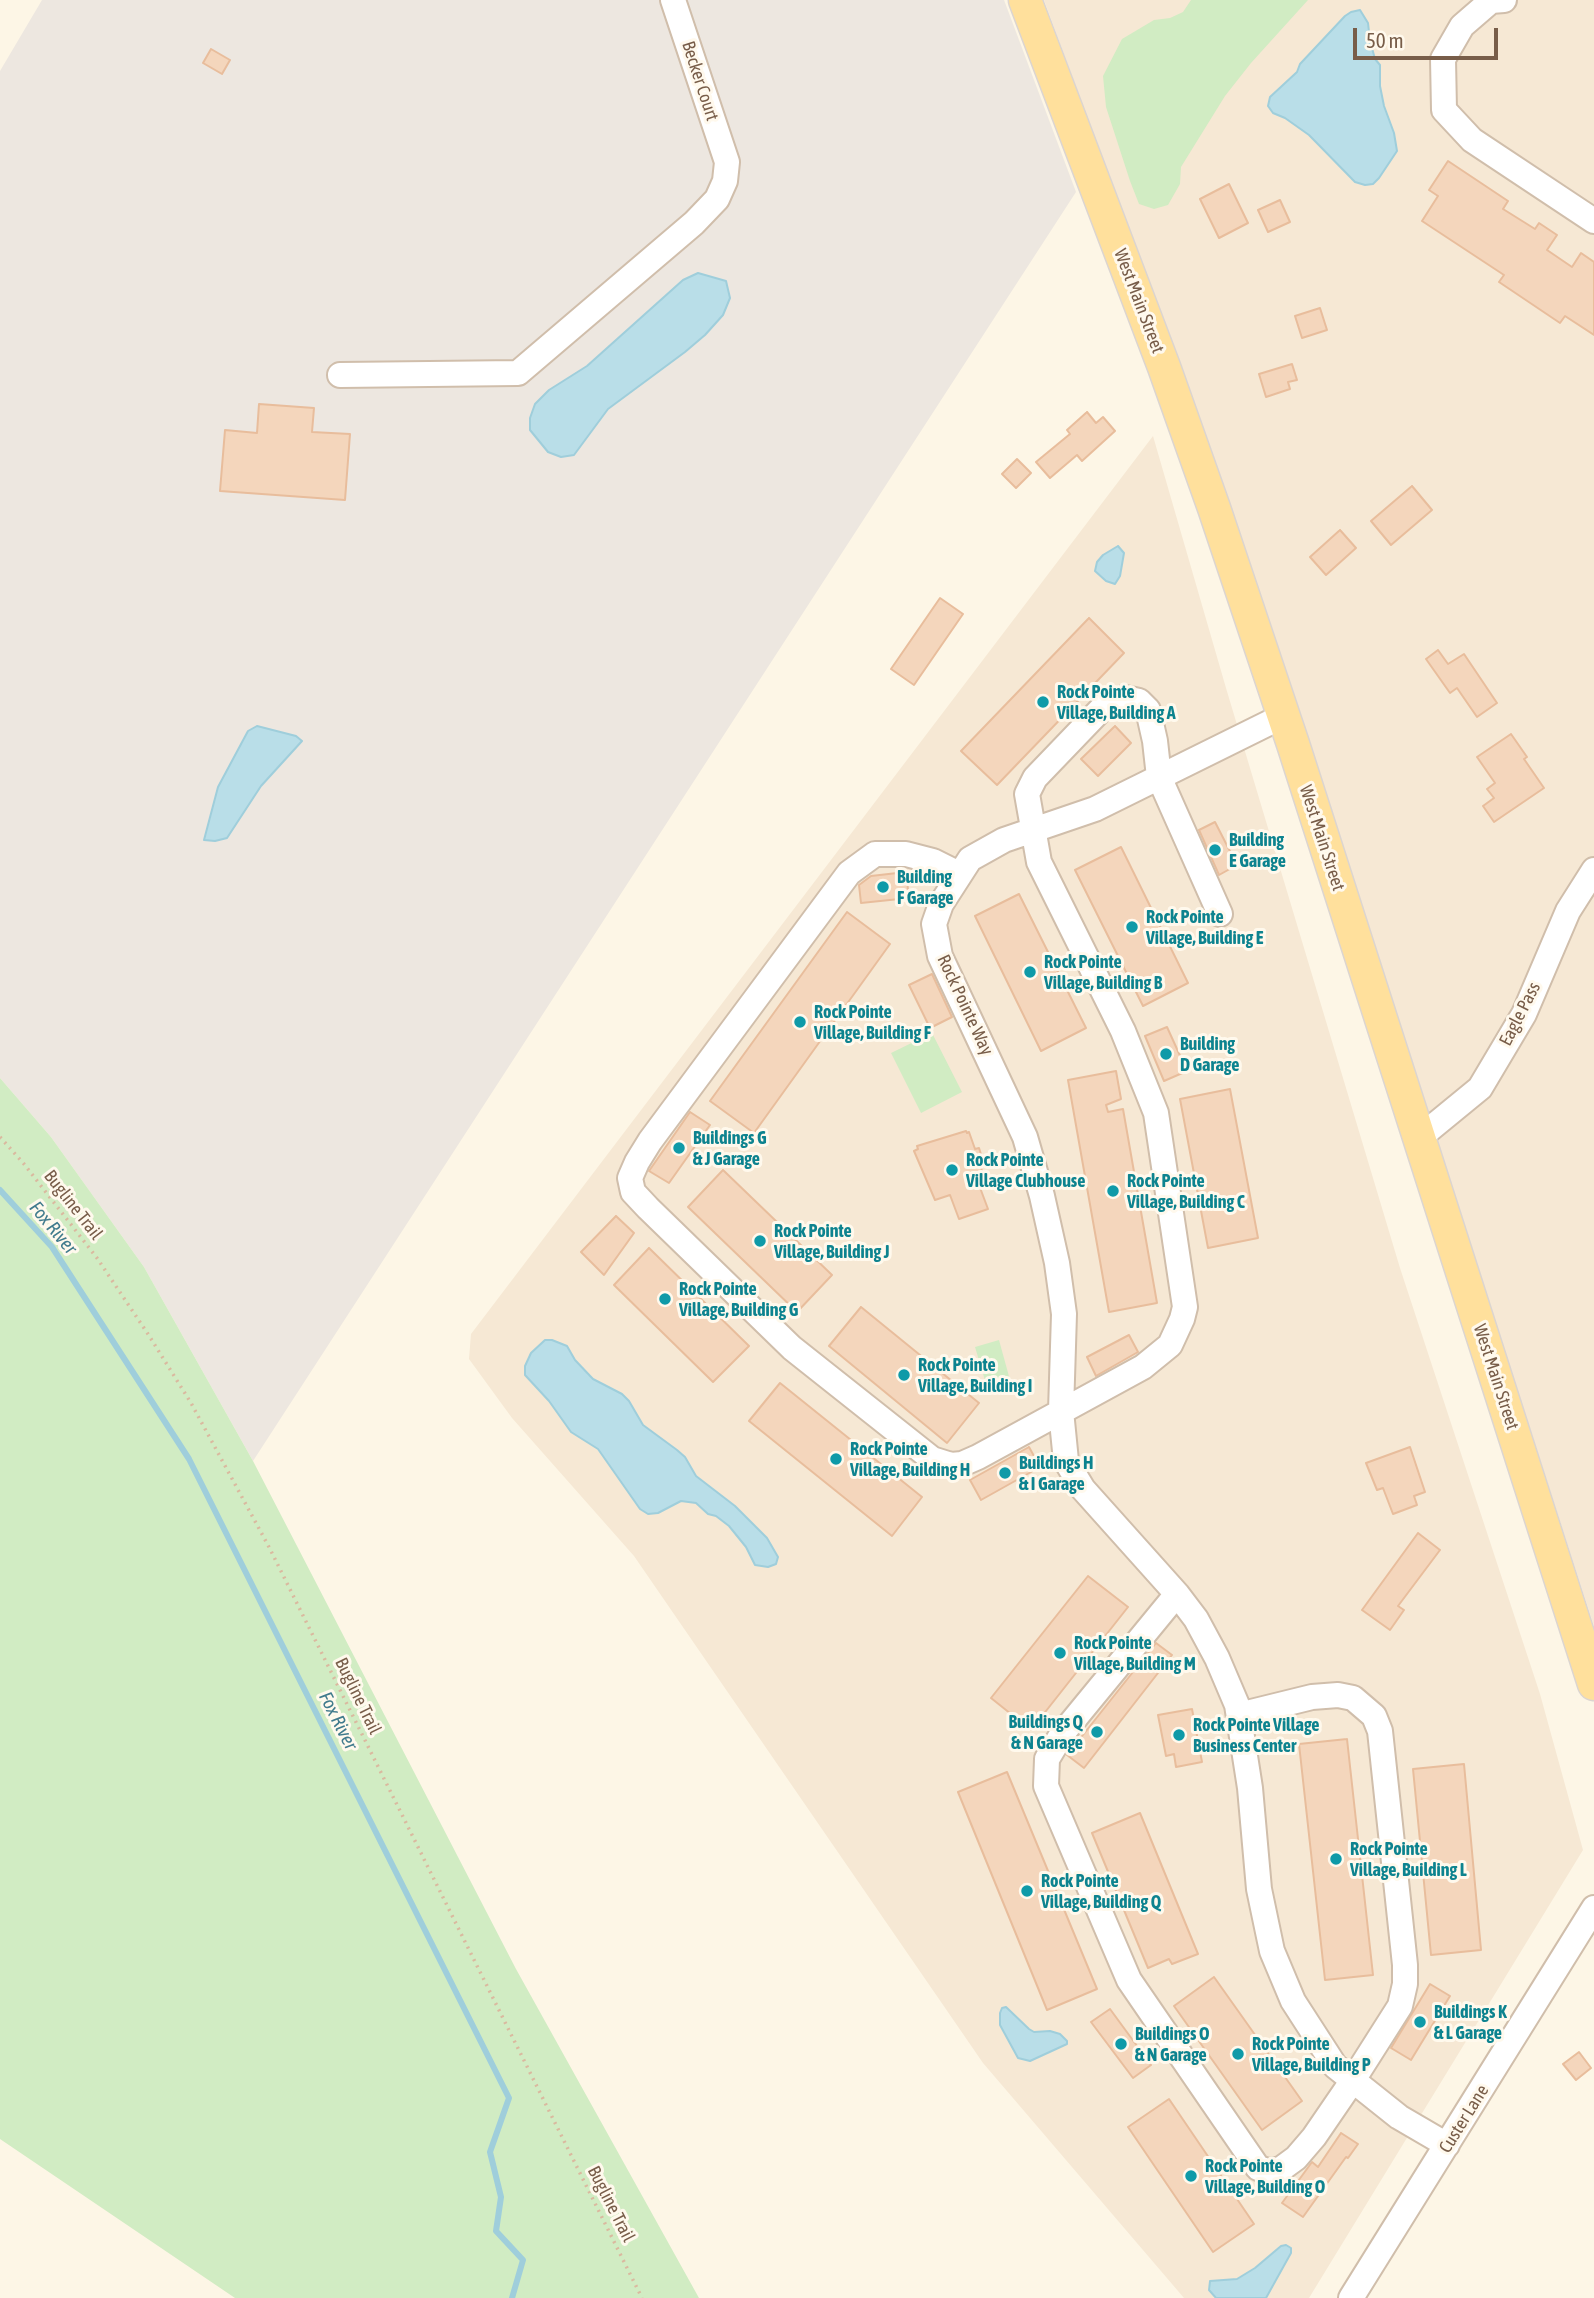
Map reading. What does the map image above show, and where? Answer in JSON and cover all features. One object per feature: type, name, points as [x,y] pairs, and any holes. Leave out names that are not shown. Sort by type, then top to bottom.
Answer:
[{"type":"main road","name":"West Main Street","points":[[1025,0],[1164,367],[1283,716],[1594,1684]]},
{"type":"street","name":"Becker Court","points":[[340,375],[518,373],[694,223],[717,199],[725,181],[727,162],[673,0]]},
{"type":"street","points":[[1504,0],[1490,1],[1462,26],[1443,59],[1444,110],[1472,140],[1594,221]]},
{"type":"street","points":[[959,874],[933,860],[906,854],[876,854],[849,873],[650,1141],[630,1178],[633,1192],[648,1208],[792,1349],[932,1459],[951,1465],[962,1464],[1143,1367],[1170,1345],[1177,1333],[1185,1307],[1156,1113],[1123,1031],[1040,862],[1027,794],[1035,778],[1108,702],[1125,698],[1139,701],[1148,710],[1159,777],[1220,914]]},
{"type":"street","name":"Rock Pointe Way","points":[[1283,716],[1095,810],[1004,839],[970,859],[941,904],[934,924],[940,957],[1025,1137],[1042,1196],[1057,1264],[1064,1314],[1061,1411],[1064,1450],[1073,1475],[1196,1619],[1217,1658],[1237,1705],[1250,1788],[1259,1889],[1272,1951],[1293,2001],[1335,2066],[1399,2117],[1447,2145]]},
{"type":"street","name":"Eagle Pass","points":[[1419,1138],[1480,1088],[1524,1014],[1568,911],[1594,870]]},
{"type":"street","points":[[1177,1594],[1062,1734],[1047,1759],[1046,1786],[1129,1980],[1258,2168],[1268,2171],[1281,2169],[1296,2158],[1314,2137],[1400,2006],[1405,1984],[1380,1731],[1374,1716],[1353,1698],[1338,1695],[1312,1697],[1239,1715]]},
{"type":"street","name":"Custer Lane","points":[[1351,2298],[1585,1932],[1594,1908]]},
{"type":"path","name":"Bugline Trail","points":[[0,1137],[97,1258],[191,1403],[269,1547],[642,2298]]},
{"type":"shaded area","points":[[42,0],[1004,0],[1076,192],[253,1461],[144,1267],[51,1137],[0,1078],[0,71]]},
{"type":"shaded area","points":[[1044,0],[1594,0],[1594,1626],[1235,518]]},
{"type":"shaded area","points":[[1153,436],[1400,1268],[1540,1694],[1583,1850],[1309,2298],[1184,2298],[983,2063],[634,1556],[512,1418],[469,1359],[471,1334]]},
{"type":"green space","points":[[1191,0],[1308,0],[1225,96],[1181,167],[1180,184],[1168,205],[1154,209],[1139,204],[1130,181],[1106,107],[1103,76],[1122,39],[1154,20],[1170,18],[1183,12]]},
{"type":"green space","points":[[932,1033],[962,1092],[921,1113],[891,1053]]},
{"type":"green space","points":[[0,1078],[51,1137],[144,1267],[253,1461],[516,1969],[699,2298],[235,2298],[0,2139]]},
{"type":"green space","points":[[999,1340],[1010,1380],[987,1387],[975,1347]]},
{"type":"water","points":[[1360,10],[1368,23],[1375,59],[1380,65],[1380,86],[1397,151],[1379,178],[1373,184],[1365,185],[1355,182],[1309,135],[1273,113],[1268,106],[1270,97],[1297,72],[1300,64],[1345,16]]},
{"type":"water","points":[[698,273],[726,281],[730,298],[723,315],[685,352],[608,409],[574,455],[561,457],[548,452],[530,430],[530,418],[535,404],[549,390],[587,366],[683,280]]},
{"type":"water","points":[[1118,546],[1124,553],[1120,576],[1115,584],[1106,581],[1095,571],[1097,562],[1103,555]]},
{"type":"water","points":[[257,726],[296,736],[302,741],[261,786],[227,838],[204,840],[218,787],[248,731]]},
{"type":"water","points":[[545,1340],[567,1346],[575,1360],[593,1379],[622,1394],[643,1425],[685,1457],[696,1476],[735,1506],[767,1538],[778,1557],[776,1564],[768,1567],[755,1565],[746,1547],[729,1526],[716,1516],[708,1514],[696,1503],[681,1501],[658,1513],[648,1514],[640,1509],[598,1449],[571,1432],[549,1401],[525,1375],[525,1366],[531,1353]]},
{"type":"water","points":[[1006,2007],[1029,2029],[1034,2032],[1050,2031],[1060,2034],[1067,2044],[1030,2061],[1018,2058],[1000,2025],[1000,2013],[1002,2008]]},
{"type":"water","points":[[1286,2245],[1291,2248],[1291,2253],[1266,2298],[1216,2298],[1209,2290],[1210,2281],[1237,2279]]},
{"type":"building","points":[[211,49],[230,60],[222,74],[203,63]]},
{"type":"building","points":[[1448,161],[1508,201],[1503,209],[1535,229],[1539,223],[1557,235],[1547,250],[1572,267],[1581,253],[1594,262],[1594,335],[1565,316],[1560,323],[1499,282],[1504,275],[1422,221],[1438,196],[1429,190]]},
{"type":"building","points":[[1229,184],[1248,223],[1219,238],[1200,199]]},
{"type":"building","points":[[1280,200],[1290,222],[1268,232],[1258,210]]},
{"type":"building","points":[[1320,308],[1327,330],[1302,338],[1295,316]]},
{"type":"building","points":[[1292,364],[1297,380],[1288,382],[1290,389],[1266,397],[1259,374]]},
{"type":"building","points":[[259,404],[314,408],[312,432],[350,434],[345,500],[220,491],[225,430],[257,433]]},
{"type":"building","points":[[1087,412],[1096,423],[1103,417],[1115,431],[1082,461],[1077,455],[1050,478],[1036,462],[1070,434],[1067,430]]},
{"type":"building","points":[[1017,459],[1031,473],[1016,488],[1002,474]]},
{"type":"building","points":[[1412,486],[1432,510],[1391,545],[1371,521]]},
{"type":"building","points":[[1340,530],[1356,548],[1326,575],[1310,557]]},
{"type":"building","points":[[940,598],[963,614],[914,685],[891,669]]},
{"type":"building","name":"Rock Pointe Village, Building A","points":[[1089,618],[1124,653],[997,785],[961,751]]},
{"type":"building","points":[[1438,650],[1448,664],[1464,654],[1497,703],[1477,717],[1457,688],[1450,693],[1426,659]]},
{"type":"building","points":[[1115,726],[1131,743],[1098,776],[1081,759]]},
{"type":"building","points":[[1511,734],[1544,788],[1494,822],[1483,806],[1494,798],[1487,789],[1495,783],[1477,757]]},
{"type":"building","name":"Building E Garage","points":[[1215,822],[1237,865],[1219,875],[1199,830]]},
{"type":"building","name":"Rock Pointe Village, Building E","points":[[1121,847],[1188,983],[1143,1006],[1075,870]]},
{"type":"building","name":"Building F Garage","points":[[906,872],[909,898],[861,903],[859,885],[871,876]]},
{"type":"building","name":"Rock Pointe Village, Building B","points":[[1019,894],[1086,1028],[1041,1051],[975,916]]},
{"type":"building","name":"Rock Pointe Village, Building F","points":[[847,912],[890,944],[754,1133],[710,1101]]},
{"type":"building","points":[[932,974],[952,1017],[930,1028],[909,985]]},
{"type":"building","name":"Building D Garage","points":[[1167,1027],[1187,1071],[1164,1081],[1145,1036]]},
{"type":"building","name":"Rock Pointe Village, Building C","points":[[1116,1071],[1121,1099],[1106,1105],[1108,1112],[1123,1109],[1157,1303],[1109,1312],[1068,1080]]},
{"type":"building","points":[[1230,1089],[1258,1238],[1208,1248],[1180,1099]]},
{"type":"building","name":"Buildings G & J Garage","points":[[690,1112],[710,1125],[669,1183],[649,1171]]},
{"type":"building","name":"Rock Pointe Village Clubhouse","points":[[969,1132],[975,1149],[979,1148],[984,1164],[980,1165],[986,1182],[979,1185],[988,1209],[959,1219],[950,1195],[935,1200],[914,1151],[918,1149],[917,1146]]},
{"type":"building","name":"Rock Pointe Village, Building J","points":[[723,1170],[832,1275],[797,1312],[688,1207]]},
{"type":"building","points":[[616,1216],[634,1233],[604,1275],[581,1252]]},
{"type":"building","name":"Rock Pointe Village, Building G","points":[[649,1248],[749,1346],[713,1382],[614,1285]]},
{"type":"building","name":"Rock Pointe Village, Building I","points":[[861,1307],[979,1403],[947,1443],[829,1346]]},
{"type":"building","points":[[1129,1335],[1138,1352],[1096,1376],[1087,1357]]},
{"type":"building","name":"Rock Pointe Village, Building H","points":[[780,1383],[922,1497],[892,1536],[749,1421]]},
{"type":"building","name":"Buildings H & I Garage","points":[[1029,1447],[1040,1467],[981,1500],[970,1480]]},
{"type":"building","points":[[1410,1447],[1425,1492],[1414,1496],[1417,1505],[1393,1514],[1383,1488],[1377,1490],[1366,1463]]},
{"type":"building","points":[[1418,1533],[1440,1550],[1398,1606],[1404,1610],[1390,1630],[1362,1610]]},
{"type":"building","name":"Rock Pointe Village, Building M","points":[[1088,1576],[1128,1607],[1031,1730],[991,1698]]},
{"type":"building","points":[[1156,1643],[1172,1655],[1084,1768],[1067,1755]]},
{"type":"building","name":"Rock Pointe Village Business Center","points":[[1192,1709],[1202,1762],[1176,1767],[1174,1754],[1166,1756],[1158,1715]]},
{"type":"building","name":"Rock Pointe Village, Building L","points":[[1347,1739],[1373,1975],[1325,1980],[1299,1744]]},
{"type":"building","points":[[1464,1764],[1481,1950],[1431,1955],[1413,1769]]},
{"type":"building","name":"Rock Pointe Village, Building Q","points":[[1007,1772],[1097,1989],[1047,2010],[958,1792]]},
{"type":"building","points":[[1140,1813],[1198,1954],[1172,1964],[1169,1959],[1148,1968],[1092,1833]]},
{"type":"building","name":"Rock Pointe Village, Building P","points":[[1214,1977],[1302,2101],[1262,2130],[1174,2006]]},
{"type":"building","name":"Buildings K & L Garage","points":[[1430,1984],[1450,1996],[1411,2060],[1391,2048]]},
{"type":"building","name":"Buildings O & N Garage","points":[[1110,2009],[1151,2065],[1133,2078],[1091,2022]]},
{"type":"building","points":[[1579,2052],[1591,2068],[1576,2080],[1563,2064]]},
{"type":"building","name":"Rock Pointe Village, Building O","points":[[1169,2099],[1254,2224],[1213,2252],[1128,2127]]},
{"type":"building","points":[[1341,2133],[1358,2144],[1303,2217],[1282,2203],[1312,2162],[1318,2167]]},
{"type":"waterway","name":"Fox River","points":[[0,1190],[52,1247],[189,1459],[509,2098],[490,2152],[501,2197],[496,2231],[523,2260],[512,2298]]},
{"type":"place","name":"Rock Pointe Village, Building A","points":[[1043,702]]},
{"type":"place","name":"Building E Garage","points":[[1215,850]]},
{"type":"place","name":"Building F Garage","points":[[883,887]]},
{"type":"place","name":"Rock Pointe Village, Building E","points":[[1132,927]]},
{"type":"place","name":"Rock Pointe Village, Building B","points":[[1030,972]]},
{"type":"place","name":"Rock Pointe Village, Building F","points":[[800,1022]]},
{"type":"place","name":"Building D Garage","points":[[1166,1054]]},
{"type":"place","name":"Buildings G & J Garage","points":[[679,1148]]},
{"type":"place","name":"Rock Pointe Village Clubhouse","points":[[952,1170]]},
{"type":"place","name":"Rock Pointe Village, Building C","points":[[1113,1191]]},
{"type":"place","name":"Rock Pointe Village, Building J","points":[[760,1241]]},
{"type":"place","name":"Rock Pointe Village, Building G","points":[[665,1299]]},
{"type":"place","name":"Rock Pointe Village, Building I","points":[[904,1375]]},
{"type":"place","name":"Rock Pointe Village, Building H","points":[[836,1459]]},
{"type":"place","name":"Buildings H & I Garage","points":[[1005,1473]]},
{"type":"place","name":"Rock Pointe Village, Building M","points":[[1060,1653]]},
{"type":"place","name":"Buildings Q & N Garage","points":[[1097,1732]]},
{"type":"place","name":"Rock Pointe Village Business Center","points":[[1179,1735]]},
{"type":"place","name":"Rock Pointe Village, Building L","points":[[1336,1859]]},
{"type":"place","name":"Rock Pointe Village, Building Q","points":[[1027,1891]]},
{"type":"place","name":"Buildings K & L Garage","points":[[1420,2022]]},
{"type":"place","name":"Buildings O & N Garage","points":[[1121,2044]]},
{"type":"place","name":"Rock Pointe Village, Building P","points":[[1238,2054]]},
{"type":"place","name":"Rock Pointe Village, Building O","points":[[1191,2176]]}]
